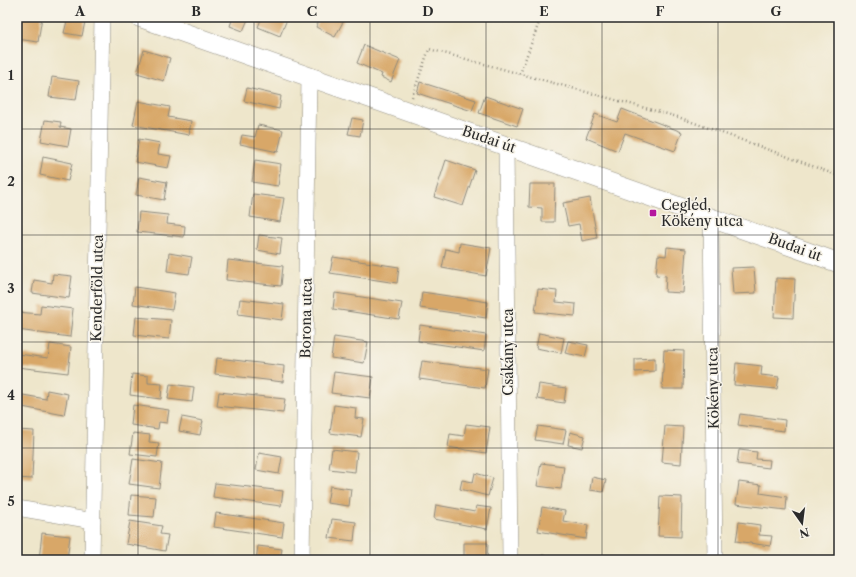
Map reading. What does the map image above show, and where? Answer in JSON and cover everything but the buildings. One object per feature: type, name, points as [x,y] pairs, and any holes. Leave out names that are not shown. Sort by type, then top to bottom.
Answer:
[{"type":"street","name":"Kenderföld utca","points":[[92,560],[102,17]]},
{"type":"street","name":"Budai út","points":[[138,17],[408,110],[839,263]]},
{"type":"street","name":"Borona utca","points":[[302,560],[309,76]]},
{"type":"street","name":"Csákány utca","points":[[506,145],[510,560]]},
{"type":"street","name":"Kökény utca","points":[[711,217],[715,560]]},
{"type":"street","points":[[17,508],[93,521]]},
{"type":"path","points":[[520,74],[541,17]]},
{"type":"path","points":[[408,110],[429,49],[678,117],[783,154],[839,176]]},
{"type":"place","name":"Cegléd, Kökény utca","points":[[653,213]]}]
